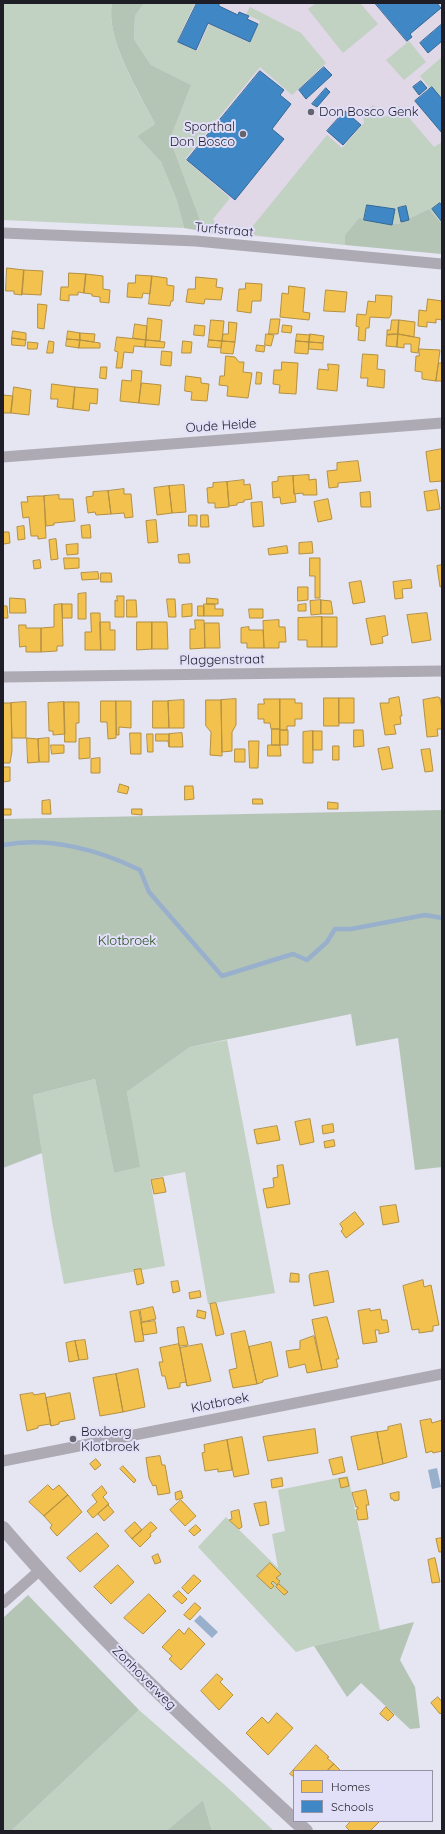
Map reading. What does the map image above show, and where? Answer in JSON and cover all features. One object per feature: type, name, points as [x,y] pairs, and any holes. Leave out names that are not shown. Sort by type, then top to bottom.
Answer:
[{"type":"street","name":"Turfstraat","points":[[3,233],[196,241],[442,264]]},
{"type":"street","name":"Oude Heide","points":[[3,457],[442,423]]},
{"type":"street","name":"Plaggenstraat","points":[[3,677],[442,671]]},
{"type":"street","name":"Klotbroek","points":[[3,1461],[442,1374]]},
{"type":"street","name":"Zonhoverweg","points":[[3,1528],[39,1571],[151,1686],[293,1818]]},
{"type":"street","points":[[3,1603],[39,1571]]},
{"type":"street","name":"Zonhoverweg","points":[[297,1822],[306,1831]]},
{"type":"shaded area","name":"Don Bosco Genk","points":[[144,3],[442,3],[442,254],[201,231],[202,225],[135,16]]},
{"type":"green space","points":[[3,3],[112,3],[111,17],[118,48],[155,124],[137,136],[161,162],[177,201],[184,228],[3,220]]},
{"type":"green space","points":[[112,3],[144,3],[135,16],[134,39],[151,65],[191,85],[170,139],[202,225],[201,231],[184,228],[177,201],[161,162],[137,136],[155,124],[118,48],[111,17]]},
{"type":"green space","points":[[144,3],[195,3],[177,42],[197,51],[209,24],[250,43],[260,21],[246,14],[250,7],[301,33],[326,63],[292,95],[260,67],[185,159],[230,198],[213,219],[223,235],[197,232],[197,230],[201,230],[202,225],[170,139],[191,85],[151,65],[134,39],[135,16]]},
{"type":"green space","points":[[316,3],[360,3],[378,24],[343,53],[308,9]]},
{"type":"green space","points":[[409,41],[426,62],[404,80],[386,60]]},
{"type":"green space","points":[[442,57],[442,103],[420,76]]},
{"type":"green space","points":[[373,105],[386,117],[399,106],[434,147],[442,142],[442,224],[429,209],[398,224],[359,218],[345,235],[345,245],[232,233],[238,226],[248,232],[327,135],[342,148],[364,123],[363,115]]},
{"type":"green space","points":[[429,209],[442,224],[442,254],[345,245],[345,235],[359,218],[398,224]]},
{"type":"green space","name":"Klotbroek","points":[[442,810],[442,1167],[415,1170],[398,1038],[356,1046],[351,1014],[190,1047],[127,1092],[140,1167],[114,1173],[95,1079],[33,1095],[42,1153],[3,1168],[3,819]]},
{"type":"green space","points":[[227,1040],[275,1293],[208,1304],[185,1172],[150,1179],[165,1266],[64,1284],[52,1221],[33,1095],[95,1079],[114,1173],[139,1167],[127,1092],[190,1047]]},
{"type":"green space","points":[[348,1476],[380,1630],[314,1646],[296,1652],[198,1547],[226,1517],[278,1568],[272,1534],[285,1531],[278,1490]]},
{"type":"green space","points":[[28,1595],[139,1710],[11,1831],[3,1831],[3,1618]]},
{"type":"green space","points":[[414,1622],[400,1660],[415,1687],[420,1728],[410,1729],[361,1683],[347,1697],[314,1646]]},
{"type":"green space","points":[[139,1710],[227,1787],[274,1831],[212,1831],[203,1800],[166,1831],[11,1831]]},
{"type":"green space","points":[[203,1800],[212,1831],[166,1831]]},
{"type":"water","points":[[437,1468],[441,1487],[432,1489],[428,1470]]},
{"type":"water","points":[[200,1615],[218,1632],[212,1638],[194,1621]]},
{"type":"building: Homes","points":[[7,268],[24,270],[22,295],[14,294],[14,291],[6,291]]},
{"type":"building: Homes","points":[[24,270],[43,271],[41,295],[22,294]]},
{"type":"building: Homes","points":[[69,273],[86,274],[84,293],[78,292],[78,295],[69,295],[69,301],[60,300],[61,287],[68,287]]},
{"type":"building: Homes","points":[[86,274],[103,276],[103,289],[110,290],[109,303],[100,302],[100,297],[84,293]]},
{"type":"building: Homes","points":[[136,275],[152,276],[150,294],[143,293],[142,298],[127,297],[128,283],[135,283]]},
{"type":"building: Homes","points":[[152,276],[167,278],[167,285],[174,286],[173,301],[171,301],[170,306],[149,304]]},
{"type":"building: Homes","points":[[196,277],[217,279],[216,287],[223,288],[221,300],[205,299],[204,304],[186,302],[188,289],[195,289]]},
{"type":"building: Homes","points":[[246,283],[262,284],[261,301],[252,301],[251,313],[237,311],[239,289],[245,289]]},
{"type":"building: Homes","points":[[289,286],[305,288],[303,312],[310,313],[309,320],[280,317],[282,293],[288,294]]},
{"type":"building: Homes","points":[[326,290],[347,292],[345,312],[324,311]]},
{"type":"building: Homes","points":[[376,295],[392,296],[391,315],[389,318],[370,317],[369,328],[366,328],[365,341],[358,340],[359,327],[356,326],[357,314],[366,315],[368,301],[375,302]]},
{"type":"building: Homes","points":[[428,299],[442,301],[442,320],[436,319],[436,323],[427,322],[427,327],[418,326],[419,310],[426,311]]},
{"type":"building: Homes","points":[[38,304],[47,305],[44,329],[38,328]]},
{"type":"building: Homes","points":[[148,318],[162,320],[160,341],[146,340]]},
{"type":"building: Homes","points":[[271,319],[280,319],[278,334],[269,334]]},
{"type":"building: Homes","points":[[211,320],[224,321],[222,341],[209,340]]},
{"type":"building: Homes","points":[[392,320],[399,320],[398,334],[387,335],[387,330],[390,330]]},
{"type":"building: Homes","points":[[399,320],[415,322],[414,337],[398,334]]},
{"type":"building: Homes","points":[[229,322],[237,323],[235,342],[222,341],[223,334],[228,334]]},
{"type":"building: Homes","points":[[135,324],[147,326],[146,340],[133,338]]},
{"type":"building: Homes","points":[[195,325],[205,326],[204,336],[194,335]]},
{"type":"building: Homes","points":[[283,325],[292,326],[291,333],[282,332]]},
{"type":"building: Homes","points":[[13,331],[26,333],[26,340],[12,338]]},
{"type":"building: Homes","points":[[68,331],[80,333],[80,340],[67,339]]},
{"type":"building: Homes","points":[[80,333],[95,334],[94,342],[80,340]]},
{"type":"building: Homes","points":[[266,334],[274,335],[271,346],[265,345]]},
{"type":"building: Homes","points":[[297,334],[310,335],[309,342],[296,341]]},
{"type":"building: Homes","points":[[310,334],[324,336],[323,343],[309,342]]},
{"type":"building: Homes","points":[[398,334],[397,347],[386,346],[387,335]]},
{"type":"building: Homes","points":[[398,334],[420,338],[418,353],[411,352],[411,344],[404,344],[404,348],[397,347]]},
{"type":"building: Homes","points":[[117,337],[146,340],[145,347],[134,346],[133,353],[124,352],[122,368],[116,368],[118,352],[115,351]]},
{"type":"building: Homes","points":[[12,338],[26,340],[25,346],[12,345]]},
{"type":"building: Homes","points":[[67,339],[80,340],[79,348],[66,346]]},
{"type":"building: Homes","points":[[80,340],[100,343],[100,348],[79,348]]},
{"type":"building: Homes","points":[[146,340],[165,342],[164,348],[145,347]]},
{"type":"building: Homes","points":[[209,340],[222,341],[221,348],[208,347]]},
{"type":"building: Homes","points":[[49,341],[54,342],[53,353],[47,353]]},
{"type":"building: Homes","points":[[183,341],[192,342],[191,353],[182,353]]},
{"type":"building: Homes","points":[[222,341],[235,342],[233,354],[221,353]]},
{"type":"building: Homes","points":[[296,341],[309,342],[308,354],[295,353]]},
{"type":"building: Homes","points":[[28,342],[38,343],[37,349],[28,349]]},
{"type":"building: Homes","points":[[309,342],[323,343],[323,350],[309,349]]},
{"type":"building: Homes","points":[[257,345],[265,346],[264,352],[256,351]]},
{"type":"building: Homes","points":[[419,349],[440,350],[436,381],[422,379],[422,372],[415,371],[416,356],[419,356]]},
{"type":"building: Homes","points":[[162,351],[172,352],[171,366],[161,365]]},
{"type":"building: Homes","points":[[363,354],[378,355],[377,369],[385,370],[384,388],[367,386],[368,378],[361,378]]},
{"type":"building: Homes","points":[[226,356],[235,357],[239,362],[244,362],[243,372],[252,373],[248,398],[227,396],[228,386],[219,385],[220,376],[224,376]]},
{"type":"building: Homes","points":[[282,362],[298,363],[296,394],[279,393],[280,385],[273,384],[274,370],[281,370]]},
{"type":"building: Homes","points":[[439,363],[442,363],[442,381],[436,381]]},
{"type":"building: Homes","points":[[328,364],[339,365],[337,391],[317,389],[319,369],[328,370]]},
{"type":"building: Homes","points":[[101,367],[107,367],[106,379],[100,378]]},
{"type":"building: Homes","points":[[132,370],[142,371],[139,403],[120,401],[122,380],[131,381]]},
{"type":"building: Homes","points":[[257,372],[262,373],[261,384],[256,384]]},
{"type":"building: Homes","points":[[186,376],[201,378],[201,383],[209,384],[207,401],[191,400],[192,392],[185,391]]},
{"type":"building: Homes","points":[[142,383],[161,385],[159,405],[139,403]]},
{"type":"building: Homes","points":[[52,384],[75,387],[73,409],[57,407],[58,399],[51,399]]},
{"type":"building: Homes","points":[[14,387],[31,390],[29,415],[11,413]]},
{"type":"building: Homes","points":[[75,387],[98,389],[97,404],[90,403],[89,411],[73,409]]},
{"type":"building: Homes","points":[[3,395],[13,396],[11,413],[3,413]]},
{"type":"building: Homes","points":[[442,449],[442,481],[430,482],[426,452]]},
{"type":"building: Homes","points":[[358,461],[361,481],[338,483],[338,487],[329,488],[327,471],[337,470],[337,463]]},
{"type":"building: Homes","points":[[309,475],[309,480],[316,479],[317,495],[303,495],[303,493],[294,494],[293,476]]},
{"type":"building: Homes","points":[[293,476],[296,502],[281,504],[280,497],[273,498],[272,482],[278,481],[278,477]]},
{"type":"building: Homes","points":[[244,480],[244,485],[250,484],[252,499],[244,500],[244,502],[237,503],[237,505],[229,506],[227,482]]},
{"type":"building: Homes","points":[[227,482],[229,507],[215,508],[215,503],[208,503],[207,488],[213,487],[213,483]]},
{"type":"building: Homes","points":[[184,485],[186,512],[172,513],[169,486]]},
{"type":"building: Homes","points":[[169,486],[172,513],[157,515],[154,488]]},
{"type":"building: Homes","points":[[124,489],[124,494],[131,494],[133,517],[125,518],[124,513],[111,514],[108,491]]},
{"type":"building: Homes","points":[[437,490],[440,509],[427,511],[424,492]]},
{"type":"building: Homes","points":[[108,491],[111,514],[96,515],[95,512],[88,513],[86,497],[93,496],[93,492]]},
{"type":"building: Homes","points":[[370,492],[371,507],[361,507],[360,493]]},
{"type":"building: Homes","points":[[59,495],[59,499],[73,499],[75,521],[54,523],[54,525],[46,526],[44,496]]},
{"type":"building: Homes","points":[[44,496],[46,538],[38,539],[38,536],[31,536],[29,517],[23,518],[21,502],[28,502],[27,497]]},
{"type":"building: Homes","points":[[328,499],[332,519],[318,522],[314,502]]},
{"type":"building: Homes","points":[[262,502],[264,526],[253,527],[251,503]]},
{"type":"building: Homes","points":[[189,515],[197,515],[197,526],[189,526]]},
{"type":"building: Homes","points":[[201,515],[208,515],[209,527],[201,527]]},
{"type":"building: Homes","points":[[156,520],[158,542],[148,543],[146,521]]},
{"type":"building: Homes","points":[[90,525],[91,538],[82,538],[81,526]]},
{"type":"building: Homes","points":[[24,526],[25,539],[18,540],[17,527]]},
{"type":"building: Homes","points":[[3,532],[9,532],[10,543],[4,544]]},
{"type":"building: Homes","points":[[56,539],[58,559],[51,560],[49,540]]},
{"type":"building: Homes","points":[[312,542],[313,553],[299,554],[299,543]]},
{"type":"building: Homes","points":[[78,544],[78,554],[67,555],[66,545]]},
{"type":"building: Homes","points":[[287,546],[288,553],[269,555],[268,549]]},
{"type":"building: Homes","points":[[189,554],[190,563],[179,563],[178,555]]},
{"type":"building: Homes","points":[[64,558],[79,558],[79,568],[65,569]]},
{"type":"building: Homes","points":[[310,558],[320,558],[320,598],[315,598],[315,576],[310,576]]},
{"type":"building: Homes","points":[[40,560],[41,568],[34,569],[33,561]]},
{"type":"building: Homes","points":[[442,565],[442,586],[440,587],[437,566]]},
{"type":"building: Homes","points":[[98,572],[99,579],[82,580],[81,573]]},
{"type":"building: Homes","points":[[101,573],[111,573],[112,582],[101,582]]},
{"type":"building: Homes","points":[[411,580],[412,588],[402,589],[403,598],[395,599],[393,582]]},
{"type":"building: Homes","points":[[361,581],[365,602],[353,604],[349,583]]},
{"type":"building: Homes","points":[[298,587],[308,587],[308,600],[298,601]]},
{"type":"building: Homes","points":[[86,593],[86,619],[78,619],[78,594]]},
{"type":"building: Homes","points":[[117,596],[124,596],[124,617],[115,617],[115,600],[117,601]]},
{"type":"building: Homes","points":[[10,598],[25,599],[26,613],[10,613]]},
{"type":"building: Homes","points":[[207,598],[218,599],[218,604],[207,604]]},
{"type":"building: Homes","points":[[167,599],[175,599],[176,617],[169,617]]},
{"type":"building: Homes","points":[[127,600],[136,600],[137,617],[127,617]]},
{"type":"building: Homes","points":[[321,600],[331,601],[333,614],[321,614]]},
{"type":"building: Homes","points":[[321,600],[321,614],[311,615],[310,601]]},
{"type":"building: Homes","points":[[62,604],[72,604],[72,618],[63,618]]},
{"type":"building: Homes","points":[[62,604],[63,646],[57,646],[57,651],[41,652],[41,628],[54,627],[54,605]]},
{"type":"building: Homes","points":[[192,604],[192,616],[182,617],[182,605]]},
{"type":"building: Homes","points":[[204,604],[215,604],[215,609],[223,609],[223,616],[204,616]]},
{"type":"building: Homes","points":[[306,604],[306,611],[298,611],[298,605]]},
{"type":"building: Homes","points":[[3,606],[7,606],[8,618],[3,618]]},
{"type":"building: Homes","points":[[198,606],[204,606],[204,616],[198,616]]},
{"type":"building: Homes","points":[[249,609],[263,609],[263,618],[250,618]]},
{"type":"building: Homes","points":[[91,613],[100,613],[101,650],[85,650],[85,632],[91,632]]},
{"type":"building: Homes","points":[[427,613],[431,640],[412,643],[407,615]]},
{"type":"building: Homes","points":[[385,616],[388,635],[382,637],[383,643],[371,645],[366,619]]},
{"type":"building: Homes","points":[[322,617],[337,617],[337,647],[322,647]]},
{"type":"building: Homes","points":[[322,617],[322,647],[307,647],[307,640],[298,640],[298,618]]},
{"type":"building: Homes","points":[[195,620],[204,620],[205,648],[190,649],[190,629],[195,629]]},
{"type":"building: Homes","points":[[279,620],[279,627],[285,627],[286,642],[279,642],[279,648],[264,648],[263,621]]},
{"type":"building: Homes","points":[[100,622],[110,622],[110,630],[115,630],[115,650],[101,650]]},
{"type":"building: Homes","points":[[137,622],[152,622],[152,649],[137,650]]},
{"type":"building: Homes","points":[[152,622],[167,622],[168,649],[152,649]]},
{"type":"building: Homes","points":[[205,623],[219,623],[220,648],[205,648]]},
{"type":"building: Homes","points":[[19,625],[26,625],[26,628],[41,628],[41,652],[26,652],[26,646],[20,647]]},
{"type":"building: Homes","points":[[249,627],[249,630],[263,630],[264,648],[247,648],[247,643],[241,643],[241,628]]},
{"type":"building: Homes","points":[[399,697],[402,716],[400,716],[401,724],[394,725],[396,734],[385,735],[380,703],[389,703],[389,699]]},
{"type":"building: Homes","points":[[438,697],[440,698],[442,710],[442,729],[437,729],[438,736],[427,737],[423,700]]},
{"type":"building: Homes","points":[[324,698],[339,698],[339,726],[324,726]]},
{"type":"building: Homes","points":[[339,698],[354,698],[354,723],[339,723]]},
{"type":"building: Homes","points":[[236,699],[236,725],[232,732],[232,751],[222,752],[221,700]]},
{"type":"building: Homes","points":[[264,699],[280,699],[280,729],[271,729],[270,723],[264,723],[264,719],[258,719],[258,704],[264,704]]},
{"type":"building: Homes","points":[[280,699],[295,699],[295,703],[302,703],[302,719],[295,719],[295,726],[287,726],[287,730],[280,730]]},
{"type":"building: Homes","points":[[184,700],[184,728],[169,728],[168,701]]},
{"type":"building: Homes","points":[[206,700],[221,700],[222,756],[210,755],[211,732],[206,726]]},
{"type":"building: Homes","points":[[101,701],[116,701],[116,738],[108,739],[107,722],[101,722]]},
{"type":"building: Homes","points":[[116,701],[131,701],[131,728],[119,727],[119,735],[117,735]]},
{"type":"building: Homes","points":[[153,701],[168,701],[169,728],[153,728]]},
{"type":"building: Homes","points":[[26,702],[26,738],[12,738],[11,703]]},
{"type":"building: Homes","points":[[64,702],[65,734],[53,735],[53,731],[49,731],[48,703]]},
{"type":"building: Homes","points":[[64,702],[79,702],[79,723],[76,723],[76,742],[65,742]]},
{"type":"building: Homes","points":[[3,703],[11,703],[12,751],[10,763],[3,763]]},
{"type":"building: Homes","points":[[272,729],[280,729],[280,745],[272,745]]},
{"type":"building: Homes","points":[[280,730],[288,730],[288,745],[280,745]]},
{"type":"building: Homes","points":[[354,730],[363,730],[364,746],[354,747]]},
{"type":"building: Homes","points":[[313,731],[313,763],[303,763],[303,732]]},
{"type":"building: Homes","points":[[313,731],[322,731],[322,750],[313,750]]},
{"type":"building: Homes","points":[[130,733],[141,733],[141,754],[131,754]]},
{"type":"building: Homes","points":[[182,733],[183,747],[169,747],[169,734]]},
{"type":"building: Homes","points":[[147,734],[153,734],[153,752],[148,752]]},
{"type":"building: Homes","points":[[156,734],[169,734],[169,747],[168,741],[156,741]]},
{"type":"building: Homes","points":[[27,738],[38,739],[39,762],[28,763]]},
{"type":"building: Homes","points":[[49,738],[49,762],[39,762],[38,739]]},
{"type":"building: Homes","points":[[90,738],[90,758],[79,759],[79,739]]},
{"type":"building: Homes","points":[[249,741],[259,741],[258,768],[250,768]]},
{"type":"building: Homes","points":[[51,745],[64,745],[64,753],[52,754]]},
{"type":"building: Homes","points":[[268,745],[280,745],[281,756],[268,756]]},
{"type":"building: Homes","points":[[333,746],[339,746],[339,760],[333,760]]},
{"type":"building: Homes","points":[[389,747],[393,768],[382,770],[378,749]]},
{"type":"building: Homes","points":[[235,749],[245,749],[245,762],[235,762]]},
{"type":"building: Homes","points":[[430,749],[433,771],[425,772],[421,750]]},
{"type":"building: Homes","points":[[100,758],[100,773],[91,773],[91,759]]},
{"type":"building: Homes","points":[[3,767],[10,767],[10,781],[3,782]]},
{"type":"building: Homes","points":[[120,784],[129,787],[127,794],[118,792]]},
{"type":"building: Homes","points":[[185,786],[193,786],[194,799],[185,800]]},
{"type":"building: Homes","points":[[253,799],[262,799],[263,804],[253,804]]},
{"type":"building: Homes","points":[[50,800],[51,814],[42,814],[42,801]]},
{"type":"building: Homes","points":[[328,802],[338,803],[338,809],[328,809]]},
{"type":"building: Homes","points":[[3,809],[11,809],[11,815],[3,815]]},
{"type":"building: Homes","points":[[132,809],[142,809],[142,815],[132,814]]},
{"type":"building: Homes","points":[[310,1119],[314,1142],[300,1145],[295,1122]]},
{"type":"building: Homes","points":[[333,1124],[334,1132],[323,1134],[322,1126]]},
{"type":"building: Homes","points":[[277,1126],[280,1140],[257,1144],[254,1130]]},
{"type":"building: Homes","points":[[334,1140],[335,1146],[325,1148],[324,1142]]},
{"type":"building: Homes","points":[[283,1165],[290,1204],[267,1208],[263,1189],[274,1187],[273,1178],[278,1177],[277,1166]]},
{"type":"building: Homes","points":[[163,1178],[166,1192],[154,1194],[151,1180]]},
{"type":"building: Homes","points":[[396,1205],[399,1222],[383,1225],[380,1207]]},
{"type":"building: Homes","points":[[355,1212],[364,1224],[346,1238],[341,1231],[343,1229],[340,1224]]},
{"type":"building: Homes","points":[[141,1269],[144,1283],[137,1285],[134,1270]]},
{"type":"building: Homes","points":[[328,1271],[334,1302],[314,1306],[309,1276],[310,1274]]},
{"type":"building: Homes","points":[[291,1273],[299,1274],[299,1282],[290,1282]]},
{"type":"building: Homes","points":[[423,1280],[424,1287],[431,1285],[439,1325],[433,1326],[433,1331],[419,1333],[419,1329],[412,1330],[403,1286]]},
{"type":"building: Homes","points":[[178,1281],[180,1291],[173,1293],[171,1282]]},
{"type":"building: Homes","points":[[200,1291],[201,1297],[190,1299],[189,1293]]},
{"type":"building: Homes","points":[[216,1303],[224,1334],[216,1336],[210,1304]]},
{"type":"building: Homes","points":[[153,1307],[156,1319],[142,1322],[140,1310]]},
{"type":"building: Homes","points":[[370,1309],[370,1311],[380,1309],[382,1320],[387,1320],[389,1332],[379,1334],[379,1330],[375,1330],[377,1342],[363,1344],[358,1311]]},
{"type":"building: Homes","points":[[139,1310],[144,1341],[135,1342],[130,1312]]},
{"type":"building: Homes","points":[[198,1310],[206,1312],[205,1319],[197,1317]]},
{"type":"building: Homes","points":[[327,1317],[339,1359],[336,1359],[338,1367],[322,1370],[312,1320]]},
{"type":"building: Homes","points":[[155,1321],[157,1333],[143,1335],[141,1323]]},
{"type":"building: Homes","points":[[184,1327],[188,1345],[179,1346],[177,1328]]},
{"type":"building: Homes","points":[[245,1331],[257,1384],[233,1388],[229,1370],[237,1368],[231,1334]]},
{"type":"building: Homes","points":[[314,1336],[322,1370],[307,1373],[305,1364],[289,1368],[286,1351],[300,1349],[300,1341]]},
{"type":"building: Homes","points":[[85,1340],[88,1359],[79,1360],[75,1341]]},
{"type":"building: Homes","points":[[75,1341],[79,1360],[69,1362],[66,1343]]},
{"type":"building: Homes","points":[[271,1342],[278,1376],[263,1380],[263,1382],[257,1384],[249,1347]]},
{"type":"building: Homes","points":[[179,1344],[187,1386],[186,1382],[180,1383],[180,1387],[168,1389],[165,1376],[162,1376],[159,1362],[163,1362],[160,1348]]},
{"type":"building: Homes","points":[[202,1344],[211,1381],[187,1386],[180,1348]]},
{"type":"building: Homes","points":[[138,1369],[145,1407],[123,1412],[116,1374]]},
{"type":"building: Homes","points":[[116,1374],[123,1412],[100,1416],[93,1378]]},
{"type":"building: Homes","points":[[33,1393],[34,1395],[45,1393],[51,1426],[50,1424],[38,1426],[38,1428],[27,1431],[20,1395]]},
{"type":"building: Homes","points":[[70,1393],[75,1419],[59,1422],[59,1424],[51,1426],[46,1398]]},
{"type":"building: Homes","points":[[431,1419],[432,1423],[442,1420],[442,1451],[433,1453],[432,1451],[426,1453],[420,1421]]},
{"type":"building: Homes","points":[[401,1424],[407,1457],[383,1464],[377,1432],[388,1430],[388,1427]]},
{"type":"building: Homes","points":[[315,1429],[318,1453],[268,1461],[263,1437]]},
{"type":"building: Homes","points":[[377,1432],[383,1464],[358,1470],[351,1437]]},
{"type":"building: Homes","points":[[242,1437],[249,1474],[234,1477],[227,1440]]},
{"type":"building: Homes","points":[[227,1440],[232,1470],[218,1472],[218,1469],[205,1471],[202,1453],[205,1452],[204,1445]]},
{"type":"building: Homes","points":[[160,1456],[162,1465],[165,1465],[170,1493],[158,1495],[156,1485],[153,1486],[149,1478],[146,1458]]},
{"type":"building: Homes","points":[[342,1457],[345,1472],[333,1475],[329,1460]]},
{"type":"building: Homes","points":[[96,1459],[101,1465],[95,1470],[90,1464]]},
{"type":"building: Homes","points":[[123,1466],[136,1480],[134,1483],[120,1469]]},
{"type":"building: Homes","points":[[282,1478],[283,1486],[272,1488],[271,1480]]},
{"type":"building: Homes","points":[[347,1478],[349,1486],[341,1488],[339,1479]]},
{"type":"building: Homes","points":[[48,1485],[53,1490],[59,1485],[68,1495],[44,1516],[29,1502]]},
{"type":"building: Homes","points":[[102,1486],[107,1493],[103,1497],[109,1504],[93,1518],[87,1511],[97,1502],[92,1495]]},
{"type":"building: Homes","points":[[366,1490],[369,1505],[366,1505],[368,1519],[358,1520],[356,1510],[358,1507],[356,1507],[352,1493]]},
{"type":"building: Homes","points":[[181,1491],[183,1498],[176,1500],[175,1493]]},
{"type":"building: Homes","points":[[399,1492],[399,1500],[394,1501],[391,1499],[390,1494]]},
{"type":"building: Homes","points":[[68,1495],[82,1512],[57,1536],[50,1528],[52,1525],[44,1516]]},
{"type":"building: Homes","points":[[181,1500],[196,1516],[185,1526],[170,1510]]},
{"type":"building: Homes","points":[[266,1502],[269,1524],[260,1526],[254,1504]]},
{"type":"building: Homes","points":[[108,1505],[114,1512],[104,1521],[98,1514]]},
{"type":"building: Homes","points":[[239,1510],[242,1527],[239,1529],[229,1520],[232,1519],[231,1512]]},
{"type":"building: Homes","points":[[135,1522],[142,1530],[132,1539],[125,1531]]},
{"type":"building: Homes","points":[[151,1522],[157,1528],[150,1534],[151,1536],[140,1547],[132,1539]]},
{"type":"building: Homes","points":[[196,1525],[201,1530],[194,1536],[189,1531]]},
{"type":"building: Homes","points":[[97,1533],[109,1546],[80,1572],[67,1558]]},
{"type":"building: Homes","points":[[442,1538],[442,1552],[439,1552],[436,1539]]},
{"type":"building: Homes","points":[[158,1554],[161,1562],[155,1564],[152,1557]]},
{"type":"building: Homes","points":[[435,1558],[440,1582],[432,1583],[428,1560]]},
{"type":"building: Homes","points":[[270,1563],[281,1574],[276,1578],[280,1581],[277,1585],[273,1581],[271,1583],[274,1586],[271,1589],[257,1576]]},
{"type":"building: Homes","points":[[118,1565],[134,1582],[111,1604],[94,1587]]},
{"type":"building: Homes","points":[[194,1575],[201,1581],[188,1594],[182,1588]]},
{"type":"building: Homes","points":[[279,1584],[288,1592],[284,1595],[276,1587]]},
{"type":"building: Homes","points":[[179,1591],[187,1599],[182,1604],[173,1596]]},
{"type":"building: Homes","points":[[149,1594],[166,1611],[143,1634],[124,1618]]},
{"type":"building: Homes","points":[[195,1603],[201,1608],[190,1620],[184,1615]]},
{"type":"building: Homes","points":[[189,1628],[205,1644],[181,1670],[169,1659],[172,1656],[162,1647],[179,1629],[184,1634]]},
{"type":"building: Homes","points":[[217,1674],[223,1679],[220,1682],[233,1695],[219,1710],[201,1691]]},
{"type":"building: Homes","points":[[438,1697],[442,1702],[442,1712],[440,1714],[431,1703]]},
{"type":"building: Homes","points":[[386,1707],[394,1715],[388,1721],[380,1714]]},
{"type":"building: Homes","points":[[277,1713],[293,1728],[268,1755],[246,1733],[262,1717],[268,1723]]},
{"type":"building: Homes","points":[[316,1745],[334,1764],[328,1770],[294,1770]]},
{"type":"building: Homes","points":[[334,1764],[340,1770],[328,1770]]},
{"type":"building: Homes","points":[[350,1822],[379,1822],[370,1831],[350,1831],[346,1827]]},
{"type":"building: Schools","points":[[197,3],[219,3],[219,6],[238,15],[239,12],[249,16],[247,19],[258,24],[250,42],[208,23],[196,50],[178,42]]},
{"type":"building: Schools","points":[[375,3],[437,3],[441,8],[410,34],[412,37],[407,41]]},
{"type":"building: Schools","points":[[442,24],[442,41],[428,53],[420,43]]},
{"type":"building: Schools","points":[[324,67],[332,75],[306,99],[299,90]]},
{"type":"building: Schools","name":"Sporthal Don Bosco","points":[[260,71],[284,90],[280,95],[291,104],[272,129],[284,139],[235,200],[187,160]]},
{"type":"building: Schools","points":[[421,81],[427,88],[419,95],[413,87]]},
{"type":"building: Schools","points":[[432,87],[442,99],[442,133],[415,101]]},
{"type":"building: Schools","points":[[326,88],[330,92],[317,107],[312,104]]},
{"type":"building: Schools","points":[[345,111],[361,125],[343,145],[327,131]]},
{"type":"building: Schools","points":[[440,203],[442,206],[442,222],[432,209]]},
{"type":"building: Schools","points":[[367,205],[395,209],[392,225],[364,220]]},
{"type":"building: Schools","points":[[406,206],[409,220],[401,222],[398,208]]},
{"type":"waterway","points":[[3,845],[38,842],[73,847],[108,856],[140,870],[149,892],[222,976],[293,954],[307,960],[327,942],[335,929],[351,929],[425,915],[442,918]]},
{"type":"place","name":"Don Bosco Genk","points":[[311,112]]},
{"type":"place","name":"Sporthal Don Bosco","points":[[243,134]]},
{"type":"place","name":"Boxberg Klotbroek","points":[[73,1439]]}]
